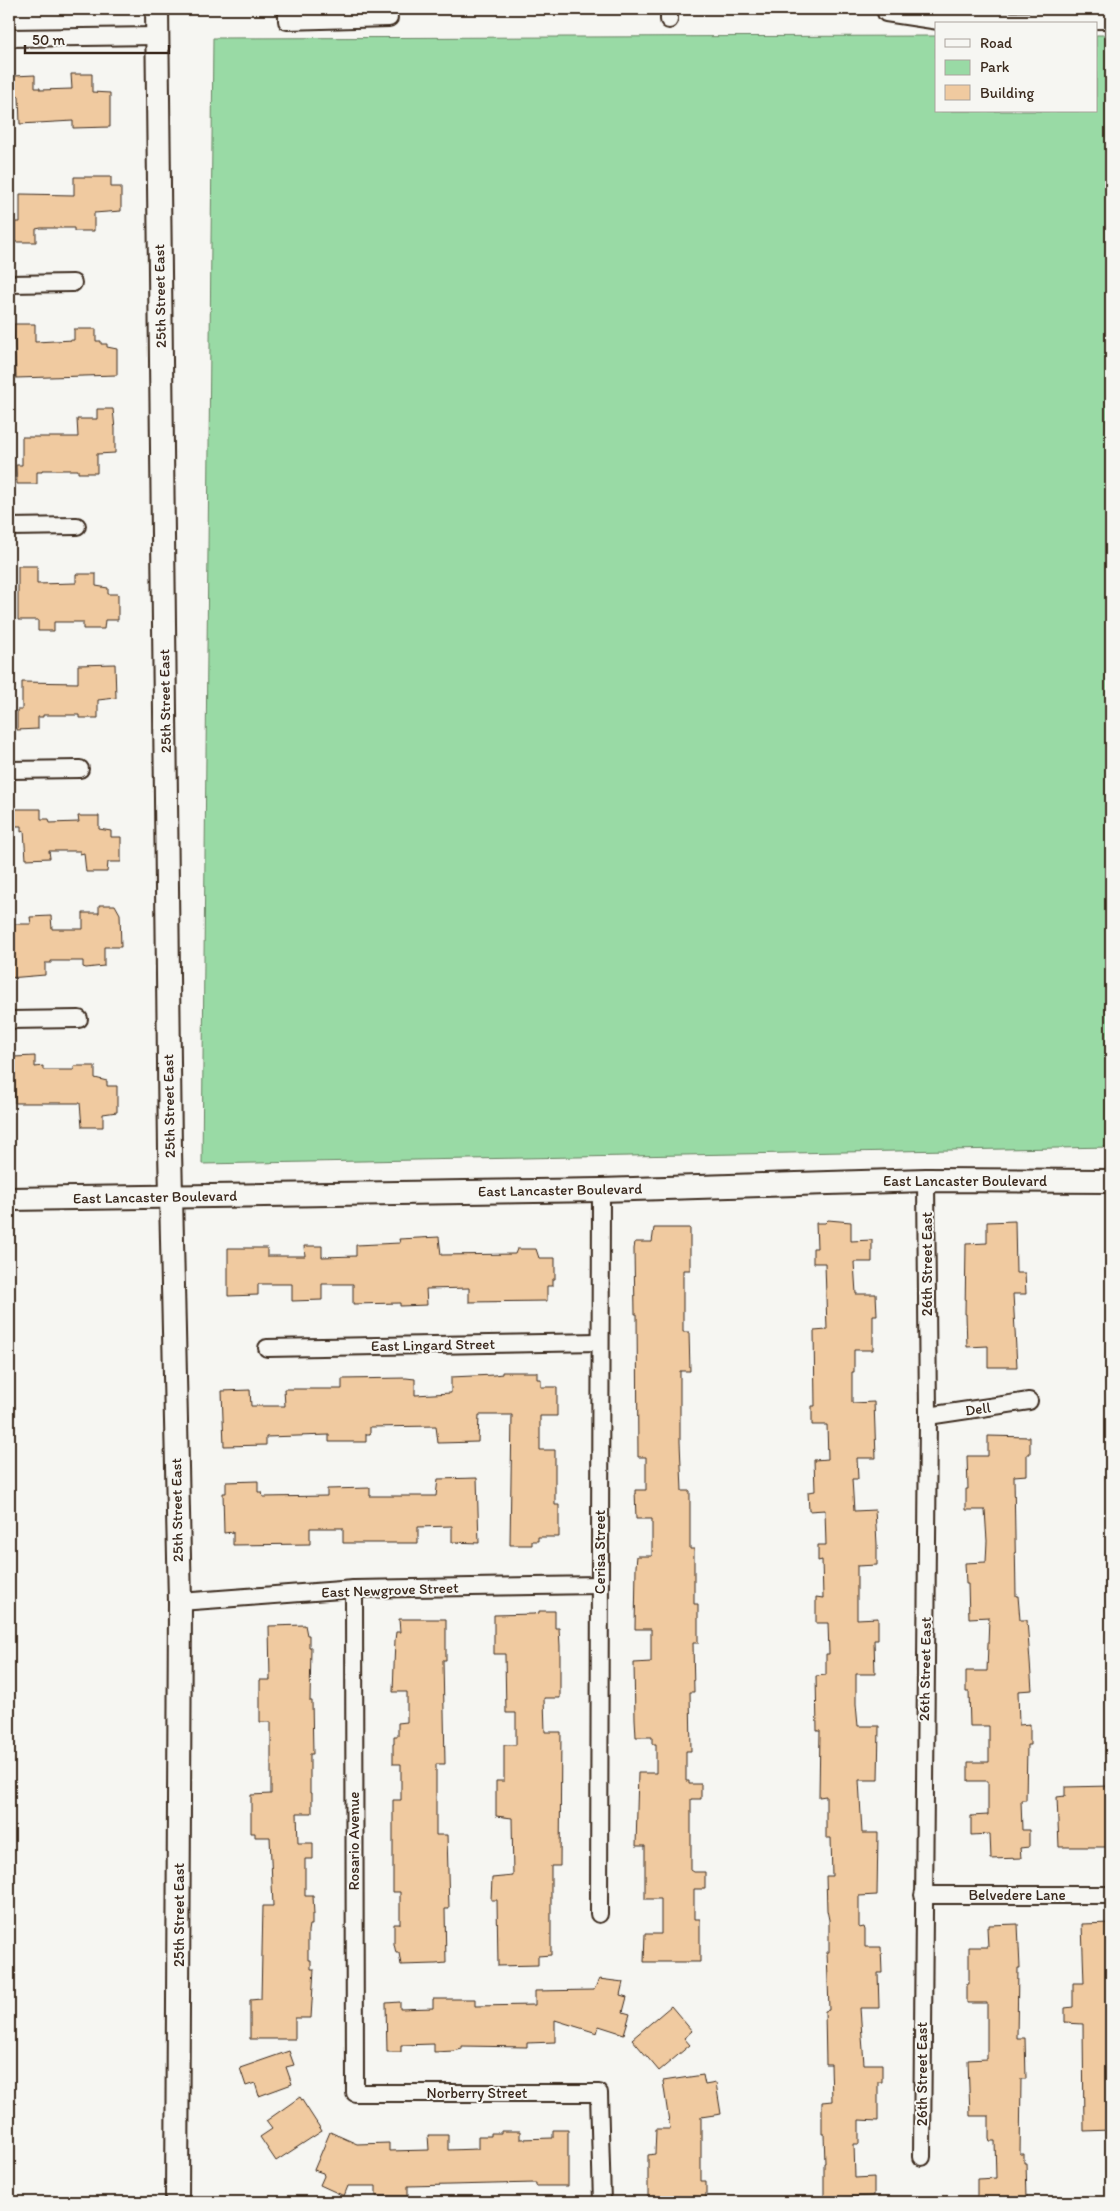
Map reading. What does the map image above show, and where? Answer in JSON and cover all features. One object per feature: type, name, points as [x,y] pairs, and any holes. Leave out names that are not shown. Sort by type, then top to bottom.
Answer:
[{"type":"street","name":"25th Street East","points":[[157,9],[171,1197],[180,1602],[178,2202]]},
{"type":"street","points":[[287,9],[286,21],[389,18]]},
{"type":"street","points":[[886,14],[938,21],[1111,20]]},
{"type":"street","points":[[9,38],[158,36]]},
{"type":"street","points":[[9,284],[73,283]]},
{"type":"street","points":[[9,527],[77,526]]},
{"type":"street","points":[[9,770],[80,769]]},
{"type":"street","points":[[9,1020],[79,1019]]},
{"type":"street","name":"East Lancaster Boulevard","points":[[9,1200],[601,1190],[926,1180],[1111,1181]]},
{"type":"street","name":"26th Street East","points":[[922,2157],[928,1416],[926,1180]]},
{"type":"street","name":"Cerisa Street","points":[[599,1914],[599,1342],[601,1190]]},
{"type":"street","name":"East Lingard Street","points":[[267,1348],[599,1342]]},
{"type":"street","name":"Dell","points":[[928,1416],[1028,1401]]},
{"type":"street","name":"East Newgrove Street","points":[[180,1602],[354,1590],[600,1585]]},
{"type":"street","name":"Rosario Avenue","points":[[354,1590],[354,2093]]},
{"type":"street","name":"Belvedere Lane","points":[[923,1895],[1111,1895]]},
{"type":"street","name":"Norberry Street","points":[[354,2093],[599,2093],[602,2202]]},
{"type":"green space","points":[[1098,35],[1111,35],[1111,1147],[202,1164],[213,38],[935,36],[935,112],[1098,112]]},
{"type":"building","points":[[71,74],[92,74],[92,92],[110,93],[110,127],[73,128],[73,121],[20,124],[19,96],[14,97],[14,76],[35,75],[35,88],[40,88],[40,90],[72,89]]},
{"type":"building","points":[[74,177],[111,177],[111,187],[121,187],[121,211],[94,213],[94,231],[74,231],[74,228],[41,228],[36,229],[36,242],[15,242],[15,222],[20,222],[20,194],[74,195]]},
{"type":"building","points":[[14,324],[35,324],[35,342],[74,340],[74,329],[96,329],[96,341],[101,341],[101,344],[107,344],[107,347],[117,349],[117,375],[16,378]]},
{"type":"building","points":[[97,409],[113,409],[115,453],[97,454],[97,473],[78,473],[78,470],[42,470],[42,472],[37,472],[37,484],[17,484],[16,465],[22,465],[22,437],[78,437],[77,419],[97,419]]},
{"type":"building","points":[[18,566],[37,566],[37,584],[76,583],[76,574],[96,574],[96,586],[108,588],[108,594],[118,594],[118,620],[105,620],[104,629],[83,629],[83,622],[54,622],[54,631],[38,631],[38,620],[18,620]]},
{"type":"building","points":[[115,664],[116,698],[98,700],[98,718],[79,718],[79,715],[43,715],[43,717],[38,717],[38,729],[17,730],[17,710],[22,710],[22,682],[78,683],[78,665]]},
{"type":"building","points":[[9,809],[41,809],[41,819],[49,819],[50,823],[79,822],[78,816],[99,816],[99,829],[111,831],[111,837],[121,837],[121,862],[108,862],[107,872],[86,872],[84,853],[80,854],[80,851],[49,851],[50,858],[26,859],[24,831],[21,832],[21,826],[9,826]]},
{"type":"building","points":[[99,905],[115,905],[120,914],[121,947],[104,947],[104,966],[86,968],[83,967],[83,961],[51,961],[51,963],[45,963],[45,975],[9,978],[9,924],[31,924],[30,917],[51,916],[52,929],[83,929],[83,913],[99,913]]},
{"type":"building","points":[[35,1056],[35,1067],[43,1066],[43,1070],[74,1070],[74,1066],[95,1066],[95,1078],[107,1081],[107,1086],[117,1086],[117,1112],[103,1114],[103,1127],[82,1127],[80,1103],[15,1103],[14,1057]]},
{"type":"building","points":[[828,1220],[851,1222],[851,1241],[872,1240],[872,1262],[854,1262],[856,1294],[876,1294],[877,1315],[873,1315],[873,1350],[854,1350],[852,1403],[874,1402],[876,1458],[857,1458],[858,1479],[852,1479],[854,1511],[875,1510],[877,1544],[877,1565],[857,1566],[857,1619],[878,1618],[878,1640],[874,1640],[875,1674],[856,1674],[856,1704],[858,1726],[879,1726],[878,1780],[859,1780],[862,1833],[878,1833],[877,1895],[859,1896],[859,1928],[864,1927],[865,1930],[865,1947],[881,1947],[882,1973],[878,1973],[879,2008],[860,2008],[864,2064],[882,2064],[882,2082],[878,2082],[878,2121],[859,2120],[859,2144],[854,2144],[855,2178],[874,2177],[874,2196],[824,2198],[825,2163],[824,2134],[822,2134],[822,2102],[832,2101],[831,2064],[826,2064],[825,2011],[829,2010],[827,1952],[829,1952],[829,1920],[826,1876],[832,1876],[831,1838],[826,1838],[826,1796],[819,1797],[820,1731],[817,1731],[816,1676],[826,1675],[826,1654],[829,1654],[828,1623],[816,1623],[816,1597],[823,1598],[822,1560],[818,1561],[818,1545],[826,1545],[825,1510],[809,1511],[808,1492],[815,1491],[814,1460],[828,1459],[827,1425],[812,1425],[812,1406],[815,1406],[814,1331],[827,1330],[825,1263],[813,1263],[813,1248],[817,1248],[816,1223],[825,1223]]},
{"type":"building","points":[[1015,1221],[1016,1273],[1025,1273],[1026,1294],[1013,1294],[1017,1367],[988,1367],[988,1346],[967,1347],[965,1314],[966,1244],[987,1243],[987,1222]]},
{"type":"building","points":[[654,1228],[690,1228],[690,1270],[683,1270],[683,1332],[689,1332],[690,1371],[680,1371],[680,1442],[682,1491],[690,1491],[690,1549],[694,1549],[694,1604],[698,1604],[698,1643],[693,1643],[694,1692],[690,1692],[691,1751],[686,1751],[686,1781],[689,1781],[689,1784],[701,1784],[701,1799],[691,1799],[691,1870],[694,1872],[705,1872],[705,1889],[694,1889],[694,1919],[700,1919],[700,1962],[644,1962],[645,1934],[661,1934],[661,1899],[645,1899],[645,1846],[636,1846],[638,1773],[656,1773],[656,1744],[652,1744],[652,1737],[636,1737],[635,1719],[634,1663],[651,1662],[651,1629],[635,1629],[636,1566],[637,1556],[652,1556],[652,1519],[636,1519],[635,1490],[646,1490],[646,1457],[638,1457],[637,1314],[635,1314],[634,1249],[635,1242],[652,1242]]},
{"type":"building","points":[[439,1237],[441,1255],[515,1254],[517,1249],[536,1249],[539,1258],[555,1258],[555,1279],[553,1279],[553,1286],[547,1286],[547,1301],[469,1302],[469,1288],[426,1289],[427,1305],[400,1306],[400,1303],[353,1304],[353,1284],[322,1284],[322,1300],[292,1301],[292,1284],[258,1284],[258,1295],[228,1296],[228,1248],[267,1248],[267,1256],[305,1256],[304,1246],[322,1246],[322,1257],[356,1256],[356,1245],[400,1243],[399,1239]]},
{"type":"building","points":[[502,1372],[537,1372],[537,1379],[541,1379],[541,1387],[557,1387],[557,1416],[540,1416],[540,1450],[555,1450],[555,1505],[559,1505],[559,1537],[538,1537],[538,1541],[532,1541],[532,1545],[510,1545],[512,1415],[479,1415],[478,1442],[438,1443],[436,1426],[370,1427],[370,1434],[366,1434],[366,1442],[329,1442],[329,1435],[266,1437],[266,1445],[224,1446],[222,1391],[250,1390],[251,1406],[285,1406],[284,1389],[342,1389],[342,1379],[415,1379],[415,1395],[451,1393],[451,1377],[494,1375],[502,1374]]},
{"type":"building","points":[[988,1436],[1030,1437],[1030,1454],[1027,1454],[1027,1475],[1014,1476],[1016,1596],[1018,1596],[1020,1620],[1027,1620],[1032,1690],[1018,1691],[1019,1725],[1030,1724],[1030,1745],[1027,1745],[1026,1800],[1021,1800],[1022,1830],[1029,1830],[1029,1847],[1020,1848],[1021,1858],[991,1859],[990,1834],[971,1835],[971,1816],[988,1815],[988,1781],[968,1781],[968,1762],[989,1762],[989,1726],[970,1726],[969,1692],[966,1692],[966,1671],[987,1671],[989,1617],[969,1618],[965,1563],[986,1562],[987,1541],[985,1510],[966,1510],[966,1489],[968,1489],[967,1456],[988,1456]]},
{"type":"building","points":[[477,1478],[479,1543],[452,1542],[452,1526],[418,1527],[418,1543],[343,1543],[343,1528],[310,1528],[310,1544],[233,1545],[233,1532],[224,1533],[223,1493],[226,1493],[226,1482],[258,1481],[258,1492],[262,1492],[263,1497],[327,1496],[327,1489],[370,1488],[370,1496],[436,1496],[438,1479]]},
{"type":"building","points":[[539,1611],[555,1611],[555,1628],[559,1628],[560,1646],[560,1698],[544,1698],[545,1732],[561,1732],[560,1866],[551,1866],[551,1955],[538,1956],[538,1965],[498,1966],[497,1900],[491,1900],[492,1878],[513,1876],[512,1818],[496,1816],[496,1781],[504,1781],[504,1745],[516,1745],[516,1713],[506,1713],[505,1654],[494,1654],[494,1615],[534,1614],[539,1613]]},
{"type":"building","points":[[399,1619],[446,1619],[446,1660],[443,1660],[445,1764],[436,1764],[436,1835],[447,1835],[449,1909],[445,1909],[446,1963],[401,1965],[399,1953],[396,1953],[394,1944],[394,1924],[400,1924],[400,1892],[393,1892],[393,1800],[401,1800],[401,1764],[393,1764],[393,1744],[394,1736],[398,1736],[398,1723],[407,1722],[407,1692],[393,1692],[395,1640],[396,1632],[400,1632]]},
{"type":"building","points":[[305,1625],[307,1635],[309,1635],[309,1647],[311,1647],[310,1701],[312,1701],[313,1754],[310,1754],[310,1793],[312,1793],[312,1813],[297,1813],[298,1843],[313,1843],[313,1859],[305,1859],[305,1896],[313,1896],[314,1915],[312,1915],[312,1925],[309,1925],[308,1931],[308,1960],[311,1960],[311,1969],[314,1969],[311,2018],[295,2018],[295,2039],[250,2039],[250,2000],[261,1999],[263,1906],[273,1906],[270,1837],[255,1837],[255,1833],[251,1833],[251,1795],[271,1794],[271,1722],[260,1722],[260,1680],[270,1680],[269,1626]]},
{"type":"building","points":[[1111,1786],[1111,1847],[1059,1847],[1057,1797],[1065,1796],[1065,1787]]},
{"type":"building","points":[[1111,1923],[1111,2130],[1084,2131],[1083,2024],[1065,2023],[1065,2008],[1073,2007],[1073,1983],[1084,1983],[1082,1924]]},
{"type":"building","points":[[1018,1924],[1020,1968],[1018,1968],[1017,2038],[1025,2038],[1026,2079],[1021,2079],[1020,2154],[1024,2154],[1024,2163],[1026,2163],[1027,2198],[977,2198],[977,2179],[996,2178],[995,2141],[990,2141],[989,2138],[989,2116],[970,2116],[968,2060],[987,2059],[987,2003],[967,2003],[969,1947],[988,1947],[987,1927],[989,1925]]},
{"type":"building","points":[[599,1979],[623,1982],[620,1995],[627,1997],[623,2012],[630,2014],[624,2034],[599,2026],[597,2033],[555,2020],[555,2042],[527,2043],[527,2047],[462,2046],[462,2049],[454,2051],[434,2052],[434,2044],[401,2045],[401,2052],[387,2052],[386,2003],[400,2002],[400,2009],[433,2008],[433,1999],[475,1999],[475,2006],[535,2005],[535,1991],[594,1990]]},
{"type":"building","points":[[671,2006],[692,2031],[684,2038],[690,2045],[659,2071],[632,2039]]},
{"type":"building","points":[[289,2051],[294,2065],[286,2067],[292,2084],[259,2096],[255,2083],[246,2086],[240,2068]]},
{"type":"building","points":[[703,2075],[705,2085],[716,2083],[721,2114],[701,2117],[701,2181],[706,2181],[706,2202],[648,2202],[648,2155],[655,2154],[656,2129],[670,2129],[663,2081]]},
{"type":"building","points":[[300,2097],[322,2131],[276,2161],[260,2137],[272,2129],[266,2121]]},
{"type":"building","points":[[553,2130],[568,2130],[568,2186],[536,2186],[536,2183],[408,2186],[408,2196],[376,2196],[376,2186],[348,2186],[344,2196],[320,2185],[324,2176],[323,2173],[314,2170],[330,2132],[357,2144],[389,2143],[389,2151],[429,2150],[428,2135],[448,2135],[448,2150],[478,2149],[478,2136],[491,2136],[491,2133],[501,2133],[501,2131],[520,2131],[520,2139],[553,2138]]}]
